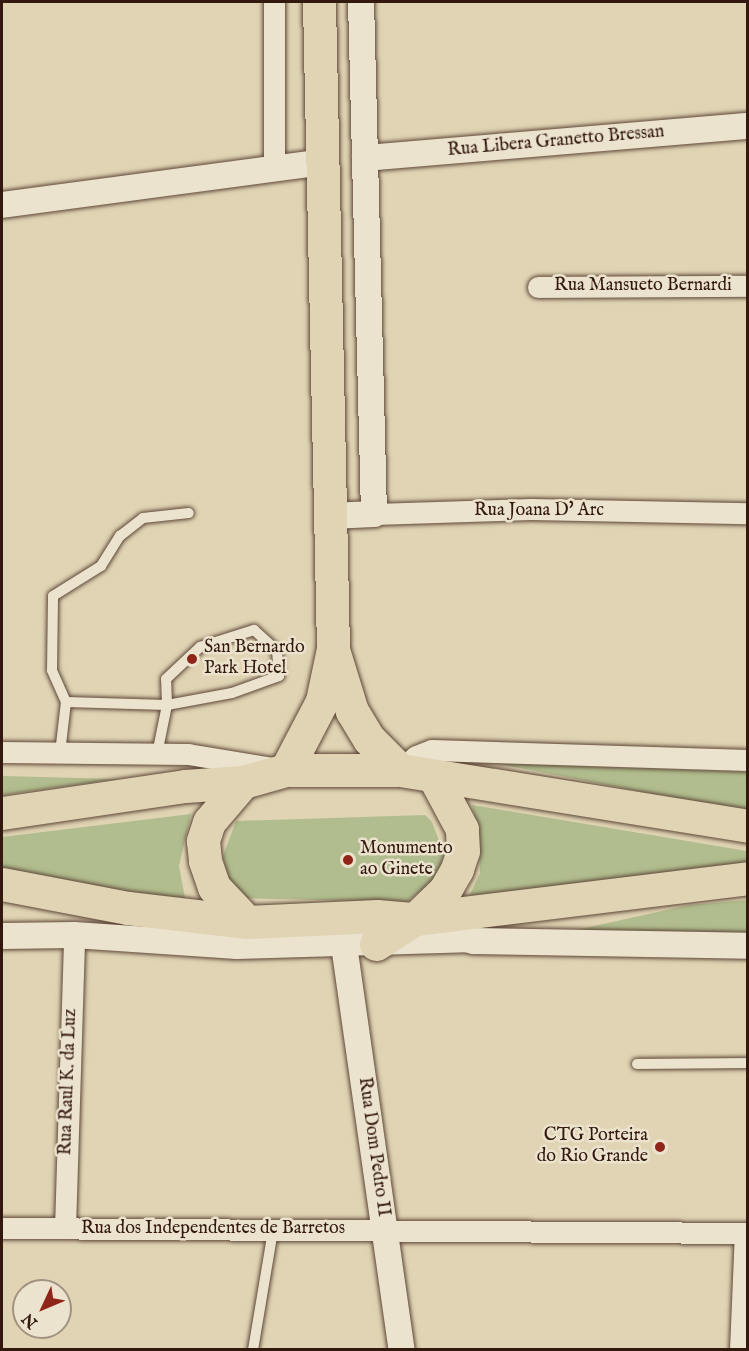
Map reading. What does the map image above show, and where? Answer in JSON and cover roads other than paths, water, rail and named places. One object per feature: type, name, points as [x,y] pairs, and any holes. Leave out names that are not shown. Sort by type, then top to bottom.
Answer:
[{"type":"main road","points":[[286,770],[322,701],[333,649],[319,2]]},
{"type":"main road","points":[[333,649],[352,711],[369,739],[400,770]]},
{"type":"main road","points":[[2,813],[185,786],[243,782],[286,770],[400,770],[747,826]]},
{"type":"main road","points":[[376,944],[415,919],[445,890],[463,850],[462,830],[434,777]]},
{"type":"main road","points":[[243,782],[209,822],[204,841],[205,861],[214,887],[247,922]]},
{"type":"main road","points":[[2,884],[128,908],[247,922],[377,916],[415,919],[747,878]]},
{"type":"street","points":[[273,2],[274,167]]},
{"type":"street","points":[[361,2],[374,514]]},
{"type":"street","name":"Rua Libera Granetto Bressan","points":[[364,158],[747,126]]},
{"type":"street","points":[[2,205],[323,162]]},
{"type":"street","name":"Rua Mansueto Bernardi","points":[[538,287],[747,286]]},
{"type":"street","name":"Rua Joana D' Arc","points":[[330,516],[531,509],[747,513]]},
{"type":"street","points":[[400,770],[416,756],[432,750],[747,760]]},
{"type":"street","points":[[2,752],[188,754],[286,770]]},
{"type":"street","points":[[415,919],[467,939]]},
{"type":"street","points":[[2,936],[74,935],[237,946],[344,945],[467,939],[747,946]]},
{"type":"street","name":"Rua Raul K. da Luz","points":[[65,1228],[74,935]]},
{"type":"street","name":"Rua Dom Pedro II","points":[[344,945],[402,1350]]},
{"type":"street","name":"Rua dos Independentes de Barretos","points":[[2,1228],[746,1233]]},
{"type":"street","points":[[740,1350],[746,1233]]},
{"type":"lane","points":[[60,753],[66,702],[52,670],[53,596],[101,566],[120,536],[143,518],[189,513]]},
{"type":"lane","points":[[66,702],[167,705],[232,693],[279,676],[277,651],[254,630],[200,647],[166,680],[167,705],[157,754]]},
{"type":"lane","points":[[637,1064],[747,1063]]},
{"type":"lane","points":[[253,1350],[273,1230]]},
{"type":"place","name":"San Bernardo Park Hotel","points":[[192,659]]},
{"type":"place","name":"Monumento ao Ginete","points":[[348,860]]},
{"type":"place","name":"CTG Porteira do Rio Grande","points":[[660,1147]]}]
